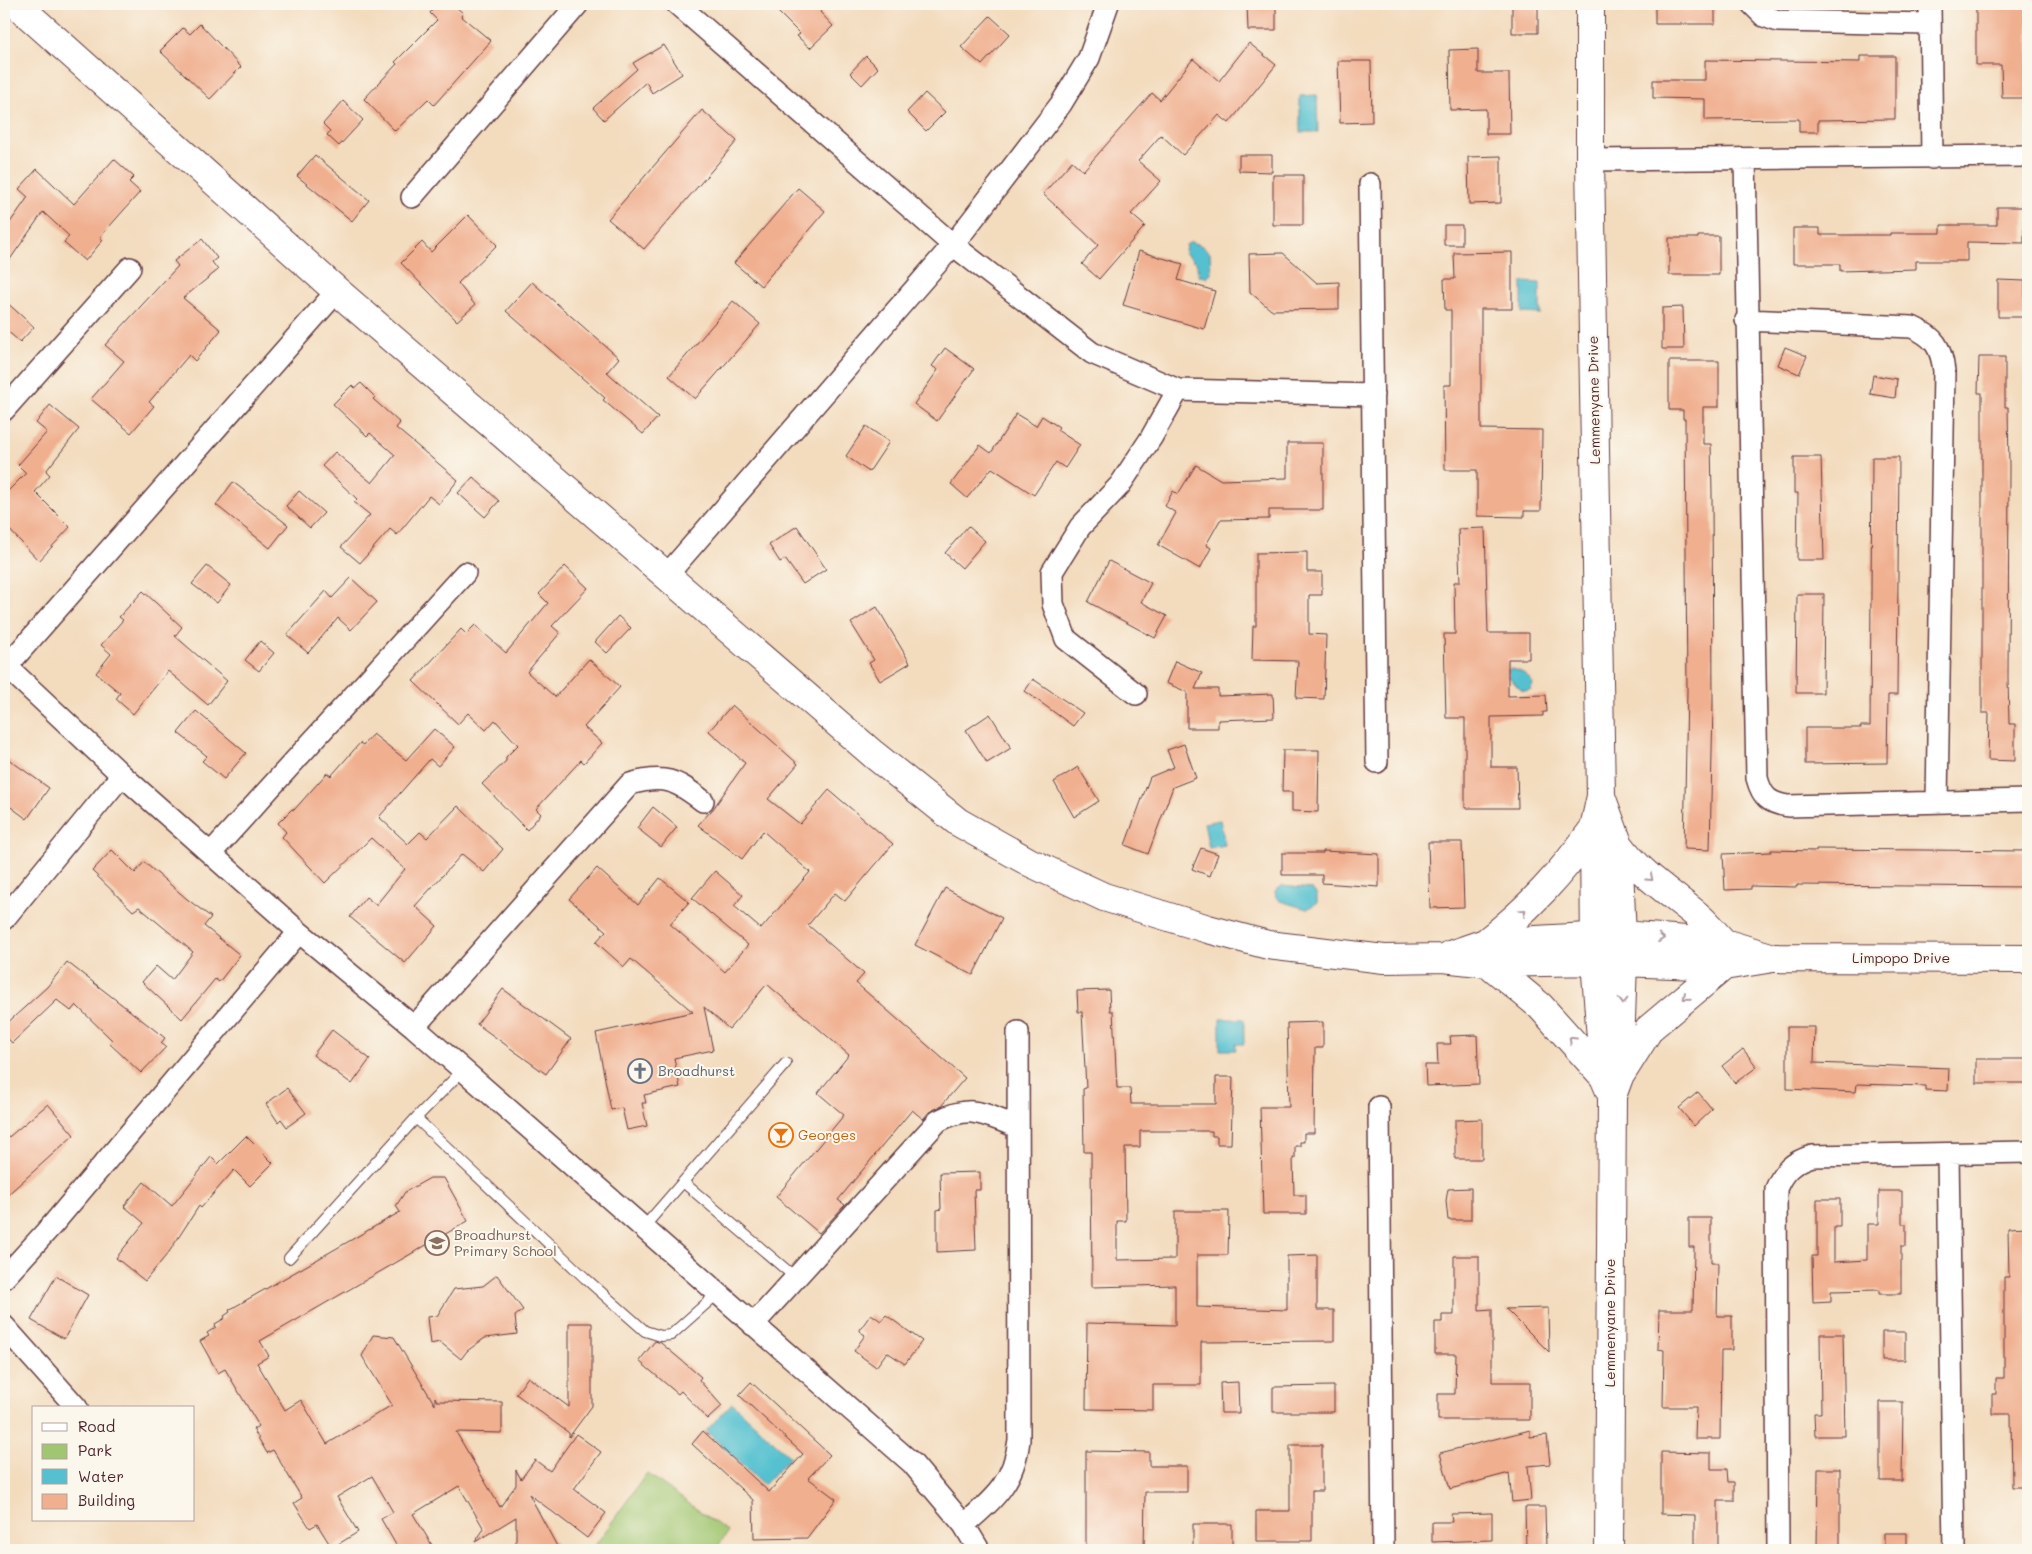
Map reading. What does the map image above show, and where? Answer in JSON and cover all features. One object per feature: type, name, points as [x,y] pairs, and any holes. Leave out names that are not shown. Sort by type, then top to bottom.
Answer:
[{"type":"street","name":"Limpopo Drive","points":[[16,4],[337,291],[872,754],[958,822],[1029,862],[1104,897],[1208,929],[1268,945],[1384,959],[1443,958],[1486,953],[1595,948],[1623,948],[1773,958],[2028,959]]},
{"type":"street","points":[[412,198],[578,4]]},
{"type":"street","points":[[677,4],[953,245],[1092,353],[1178,390],[1373,395]]},
{"type":"street","points":[[666,576],[953,245],[1061,104],[1089,58],[1108,4]]},
{"type":"street","name":"Lemmenyane Drive","points":[[1590,4],[1590,160],[1601,796]]},
{"type":"street","points":[[1752,4],[1764,16],[1778,21],[1930,14],[1932,158]]},
{"type":"street","points":[[1590,160],[2028,156]]},
{"type":"street","points":[[1744,159],[1757,778],[1760,790],[1766,799],[1788,806],[2028,800]]},
{"type":"street","points":[[1370,184],[1377,762]]},
{"type":"street","points":[[4,410],[130,268]]},
{"type":"street","points":[[337,291],[5,665],[122,775],[299,932],[464,1070],[912,1463],[964,1525],[979,1550]]},
{"type":"street","points":[[1746,320],[1912,327],[1928,334],[1937,345],[1944,371],[1937,801]]},
{"type":"street","points":[[1136,694],[1066,639],[1053,604],[1052,572],[1080,527],[1120,485],[1151,438],[1178,390]]},
{"type":"street","points":[[211,853],[465,573]]},
{"type":"street","points":[[4,919],[122,775]]},
{"type":"street","points":[[414,1027],[630,784],[656,778],[668,779],[680,783],[703,801]]},
{"type":"street","points":[[1601,796],[1594,828],[1595,948],[1612,1083]]},
{"type":"street","points":[[1601,796],[1618,843],[1631,861],[1669,895],[1698,916],[1724,955],[1650,1028],[1612,1083]]},
{"type":"street","points":[[1594,828],[1569,863],[1486,953],[1540,1006],[1612,1083]]},
{"type":"street","points":[[1612,1083],[1623,948],[1618,843]]},
{"type":"street","points":[[4,1278],[54,1223],[299,932]]},
{"type":"street","points":[[964,1525],[992,1500],[1008,1480],[1016,1460],[1019,1440],[1018,1032]]},
{"type":"street","name":"Lemmenyane Drive","points":[[1609,1550],[1612,1083]]},
{"type":"street","points":[[1379,1106],[1383,1550]]},
{"type":"street","points":[[753,1325],[938,1120],[956,1112],[975,1111],[1018,1127]]},
{"type":"street","points":[[1778,1550],[1776,1189],[1781,1176],[1800,1160],[1812,1156],[2028,1152]]},
{"type":"street","points":[[1948,1154],[1954,1550]]},
{"type":"street","points":[[4,1326],[75,1406]]},
{"type":"lane","points":[[643,1228],[786,1063]]},
{"type":"lane","points":[[289,1258],[416,1118],[464,1070]]},
{"type":"lane","points":[[416,1118],[585,1278],[645,1332],[661,1336],[671,1335],[718,1293]]},
{"type":"lane","points":[[683,1182],[796,1278]]},
{"type":"green space","points":[[647,1473],[728,1532],[715,1550],[592,1550]]},
{"type":"water","points":[[1317,95],[1318,132],[1300,132],[1300,96]]},
{"type":"water","points":[[1191,242],[1202,246],[1210,253],[1211,273],[1207,277],[1199,276],[1197,263],[1185,253],[1186,245]]},
{"type":"water","points":[[1522,282],[1540,283],[1540,314],[1522,313]]},
{"type":"water","points":[[1509,669],[1526,675],[1533,684],[1531,689],[1521,690],[1507,675]]},
{"type":"water","points":[[1220,820],[1225,845],[1209,848],[1204,823]]},
{"type":"water","points":[[1282,886],[1312,889],[1317,895],[1317,903],[1307,909],[1280,901],[1276,897],[1275,891]]},
{"type":"water","points":[[1220,1019],[1244,1019],[1244,1044],[1236,1044],[1236,1050],[1220,1050]]},
{"type":"water","points":[[732,1403],[790,1457],[764,1485],[706,1431]]},
{"type":"building","points":[[437,4],[452,4],[463,13],[461,16],[491,41],[434,105],[428,99],[395,131],[364,99],[397,64],[395,62],[437,20],[430,13]]},
{"type":"building","points":[[770,4],[828,4],[820,12],[833,26],[810,48],[797,36],[800,34]]},
{"type":"building","points":[[1247,4],[1276,4],[1276,30],[1248,30]]},
{"type":"building","points":[[1512,4],[1538,4],[1538,33],[1512,33]]},
{"type":"building","points":[[1655,4],[1715,4],[1715,24],[1655,24]]},
{"type":"building","points":[[1976,4],[2028,4],[2028,98],[2002,98],[2001,65],[1976,65]]},
{"type":"building","points":[[990,16],[1010,34],[982,65],[961,47]]},
{"type":"building","points":[[200,24],[241,67],[210,99],[160,51],[183,28],[190,34]]},
{"type":"building","points":[[1249,43],[1276,65],[1229,123],[1219,115],[1183,155],[1161,135],[1138,161],[1161,181],[1131,214],[1145,226],[1099,279],[1082,264],[1098,245],[1043,194],[1072,161],[1083,171],[1152,93],[1160,100],[1193,59],[1219,81]]},
{"type":"building","points":[[664,45],[682,74],[652,93],[646,82],[604,120],[593,108],[637,69],[633,63]]},
{"type":"building","points":[[1478,49],[1478,73],[1509,73],[1510,134],[1486,134],[1486,109],[1450,110],[1449,50]]},
{"type":"building","points":[[866,56],[878,68],[862,85],[850,73]]},
{"type":"building","points":[[1860,56],[1895,56],[1895,119],[1818,120],[1818,132],[1799,132],[1799,119],[1705,120],[1705,99],[1653,98],[1653,80],[1705,80],[1705,60],[1860,62]]},
{"type":"building","points":[[1338,61],[1371,61],[1372,122],[1340,123]]},
{"type":"building","points":[[925,93],[945,112],[926,131],[907,112]]},
{"type":"building","points":[[343,101],[363,120],[339,146],[327,135],[330,131],[323,124]]},
{"type":"building","points":[[702,110],[737,141],[644,249],[608,219]]},
{"type":"building","points":[[315,155],[369,200],[352,221],[297,176]]},
{"type":"building","points":[[1239,155],[1272,155],[1272,172],[1239,171]]},
{"type":"building","points":[[1501,156],[1501,203],[1469,204],[1468,157]]},
{"type":"building","points":[[114,159],[134,177],[129,182],[140,192],[100,237],[103,240],[85,261],[64,243],[69,236],[43,212],[4,268],[4,231],[28,197],[19,189],[37,169],[74,204]]},
{"type":"building","points":[[1273,175],[1303,175],[1303,225],[1273,225]]},
{"type":"building","points":[[798,188],[825,211],[761,286],[734,263]]},
{"type":"building","points":[[1997,207],[2024,207],[2024,243],[1967,242],[1967,261],[1916,261],[1916,269],[1840,271],[1840,264],[1793,264],[1793,228],[1820,228],[1820,235],[1941,233],[1941,225],[1997,225]]},
{"type":"building","points":[[468,215],[497,245],[458,283],[475,305],[457,321],[401,263],[422,242],[431,252]]},
{"type":"building","points":[[1444,225],[1462,225],[1462,245],[1444,245]]},
{"type":"building","points":[[1698,236],[1719,236],[1719,275],[1669,275],[1669,238],[1698,238]]},
{"type":"building","points":[[202,239],[217,258],[212,262],[218,270],[183,298],[221,330],[195,361],[189,355],[149,402],[154,406],[131,433],[91,399],[124,361],[105,345],[178,266],[174,261]]},
{"type":"building","points":[[1139,251],[1183,264],[1178,280],[1215,291],[1204,329],[1123,305]]},
{"type":"building","points":[[1512,252],[1512,309],[1481,309],[1481,429],[1542,430],[1541,511],[1524,511],[1524,517],[1477,516],[1477,470],[1445,470],[1444,385],[1451,385],[1451,310],[1445,310],[1444,279],[1455,279],[1454,253]]},
{"type":"building","points":[[1283,253],[1317,283],[1339,282],[1339,309],[1271,310],[1250,292],[1249,254]]},
{"type":"building","points":[[1998,280],[2025,281],[2025,317],[1998,317]]},
{"type":"building","points":[[532,282],[619,358],[607,372],[658,417],[643,434],[506,311]]},
{"type":"building","points":[[4,300],[34,327],[20,342],[4,328]]},
{"type":"building","points":[[733,301],[760,324],[695,399],[669,376]]},
{"type":"building","points":[[1683,307],[1684,349],[1662,349],[1662,308]]},
{"type":"building","points":[[1785,347],[1807,356],[1799,374],[1778,365]]},
{"type":"building","points":[[945,348],[974,369],[937,421],[914,404],[938,370],[932,366]]},
{"type":"building","points":[[1979,357],[2005,357],[2005,407],[2008,407],[2009,466],[2009,724],[2015,724],[2015,761],[1988,760],[1989,713],[1982,713],[1982,393],[1978,393]]},
{"type":"building","points":[[1669,361],[1719,361],[1719,407],[1703,407],[1703,444],[1711,444],[1712,493],[1713,704],[1710,850],[1684,849],[1687,691],[1685,419],[1683,419],[1683,410],[1669,410]]},
{"type":"building","points":[[1873,375],[1897,379],[1895,398],[1870,394]]},
{"type":"building","points":[[361,383],[375,397],[373,399],[400,423],[396,428],[458,480],[439,504],[429,496],[397,535],[390,529],[360,563],[341,547],[370,515],[354,502],[357,499],[322,466],[335,452],[372,483],[395,455],[370,433],[367,436],[333,404],[352,385],[355,388]]},
{"type":"building","points":[[50,405],[79,429],[46,471],[50,475],[35,492],[70,527],[39,561],[4,524],[4,495],[26,473],[18,465],[47,432],[36,423]]},
{"type":"building","points":[[1016,414],[1036,426],[1042,416],[1059,427],[1057,430],[1080,445],[1065,468],[1056,462],[1034,495],[992,468],[967,498],[951,484],[980,445],[991,453]]},
{"type":"building","points":[[866,426],[889,442],[869,472],[846,456]]},
{"type":"building","points":[[1287,443],[1323,443],[1323,510],[1269,510],[1269,519],[1220,520],[1206,545],[1211,548],[1200,569],[1158,545],[1176,513],[1165,506],[1173,491],[1178,494],[1196,465],[1221,480],[1287,478]]},
{"type":"building","points":[[1794,457],[1821,457],[1824,560],[1797,560],[1798,493],[1794,493]]},
{"type":"building","points":[[1872,457],[1899,457],[1897,695],[1888,695],[1887,763],[1805,764],[1805,728],[1861,728],[1861,726],[1870,726]]},
{"type":"building","points":[[473,477],[499,501],[485,517],[458,493]]},
{"type":"building","points":[[233,482],[288,525],[270,548],[216,505]]},
{"type":"building","points":[[299,491],[324,513],[310,528],[286,506]]},
{"type":"building","points":[[797,526],[826,569],[803,584],[785,559],[780,562],[769,545]]},
{"type":"building","points":[[968,526],[985,541],[962,568],[945,553]]},
{"type":"building","points":[[1485,528],[1488,633],[1529,633],[1529,659],[1508,659],[1508,696],[1546,695],[1547,712],[1543,712],[1543,716],[1491,717],[1491,767],[1517,767],[1518,808],[1465,808],[1465,718],[1446,718],[1444,634],[1455,634],[1454,582],[1460,582],[1458,529]]},
{"type":"building","points":[[1307,552],[1307,572],[1322,572],[1322,595],[1309,595],[1309,634],[1326,635],[1324,699],[1296,698],[1298,661],[1252,660],[1253,626],[1256,626],[1256,553]]},
{"type":"building","points":[[1109,561],[1151,583],[1141,602],[1167,616],[1155,638],[1088,602]]},
{"type":"building","points":[[207,566],[231,585],[217,603],[192,584]]},
{"type":"building","points":[[565,566],[588,588],[552,626],[560,633],[527,672],[555,697],[589,659],[620,687],[584,727],[602,743],[584,763],[581,760],[536,809],[541,814],[527,830],[482,784],[506,761],[506,757],[518,745],[495,720],[486,730],[468,713],[458,724],[413,681],[461,629],[466,634],[475,625],[506,653],[548,603],[539,594]]},
{"type":"building","points":[[351,578],[377,602],[351,630],[338,618],[308,653],[287,635],[326,591],[332,598]]},
{"type":"building","points":[[143,591],[182,627],[175,636],[227,681],[208,705],[168,671],[133,714],[116,699],[120,693],[96,673],[111,654],[101,645],[123,620],[119,617]]},
{"type":"building","points":[[1797,594],[1824,594],[1823,693],[1796,693]]},
{"type":"building","points":[[877,607],[910,663],[880,681],[869,663],[874,660],[851,623]]},
{"type":"building","points":[[618,616],[631,628],[607,653],[595,642]]},
{"type":"building","points":[[260,641],[274,653],[259,671],[245,660]]},
{"type":"building","points":[[1175,661],[1202,673],[1195,689],[1218,689],[1218,696],[1273,694],[1274,718],[1218,720],[1218,728],[1187,728],[1187,692],[1166,683]]},
{"type":"building","points":[[1033,679],[1083,713],[1073,726],[1025,691]]},
{"type":"building","points":[[732,705],[798,764],[768,799],[800,824],[829,790],[893,844],[845,901],[835,893],[808,925],[864,974],[856,983],[965,1078],[941,1106],[929,1112],[923,1119],[912,1110],[838,1200],[845,1205],[819,1233],[776,1197],[844,1115],[818,1093],[849,1055],[767,984],[729,1029],[704,1007],[713,1050],[674,1058],[680,1087],[644,1095],[646,1103],[642,1103],[647,1126],[627,1130],[622,1108],[611,1110],[596,1033],[693,1012],[631,959],[624,967],[596,942],[606,931],[569,899],[597,868],[638,905],[660,878],[689,902],[670,924],[725,972],[748,945],[692,898],[715,871],[743,895],[734,906],[761,929],[810,872],[763,831],[742,859],[698,825],[713,809],[745,763],[709,731]]},
{"type":"building","points":[[196,711],[246,753],[224,779],[202,761],[207,756],[178,733]]},
{"type":"building","points":[[990,714],[1011,748],[987,763],[966,730]]},
{"type":"building","points":[[434,729],[455,747],[438,766],[430,759],[379,817],[408,844],[420,832],[427,838],[458,806],[503,849],[484,872],[462,854],[415,906],[437,926],[405,963],[350,917],[366,897],[376,905],[405,869],[371,838],[325,883],[282,837],[286,832],[278,823],[292,809],[294,810],[327,773],[331,776],[360,743],[363,745],[373,734],[406,760]]},
{"type":"building","points":[[1184,744],[1196,778],[1173,787],[1148,854],[1125,845],[1150,777],[1174,767],[1167,750]]},
{"type":"building","points":[[1283,750],[1319,750],[1318,812],[1292,811],[1292,792],[1282,792]]},
{"type":"building","points":[[4,756],[49,788],[27,819],[4,802]]},
{"type":"building","points":[[1078,767],[1099,801],[1074,817],[1054,782]]},
{"type":"building","points":[[653,807],[677,827],[661,847],[637,828]]},
{"type":"building","points":[[1428,842],[1462,842],[1464,907],[1430,908]]},
{"type":"building","points":[[1201,848],[1218,854],[1210,876],[1192,869]]},
{"type":"building","points":[[1816,849],[2028,851],[2028,887],[1797,885],[1797,887],[1751,886],[1751,889],[1725,890],[1723,854],[1771,852],[1771,850],[1816,851]]},
{"type":"building","points":[[112,850],[135,873],[144,862],[211,917],[204,926],[240,955],[219,982],[215,979],[182,1019],[142,982],[156,966],[172,980],[193,952],[139,907],[133,911],[92,871]]},
{"type":"building","points":[[1323,851],[1379,854],[1379,887],[1322,883],[1322,875],[1282,875],[1282,853],[1323,853]]},
{"type":"building","points":[[945,888],[1002,918],[973,975],[915,945]]},
{"type":"building","points":[[67,962],[165,1038],[161,1043],[166,1047],[141,1073],[109,1043],[112,1040],[76,1005],[71,1011],[57,1000],[12,1043],[4,1034],[4,1026],[47,987]]},
{"type":"building","points":[[503,989],[571,1039],[546,1074],[477,1024]]},
{"type":"building","points":[[1109,990],[1110,1011],[1113,1011],[1117,1088],[1130,1088],[1131,1104],[1216,1104],[1216,1077],[1233,1077],[1231,1144],[1217,1144],[1217,1136],[1212,1136],[1212,1131],[1140,1131],[1140,1147],[1125,1147],[1126,1221],[1117,1221],[1117,1260],[1175,1259],[1175,1211],[1229,1211],[1228,1255],[1197,1255],[1197,1307],[1287,1310],[1287,1256],[1317,1255],[1317,1310],[1334,1310],[1334,1341],[1201,1342],[1201,1385],[1153,1385],[1153,1410],[1086,1409],[1087,1323],[1175,1325],[1175,1285],[1092,1287],[1091,1152],[1084,1152],[1083,1089],[1086,1088],[1082,1012],[1078,1012],[1077,991]]},
{"type":"building","points":[[1323,1022],[1323,1048],[1315,1048],[1314,1133],[1304,1133],[1304,1142],[1300,1142],[1300,1146],[1295,1146],[1295,1158],[1293,1158],[1294,1195],[1306,1195],[1306,1214],[1263,1214],[1260,1107],[1289,1107],[1287,1023]]},
{"type":"building","points":[[1787,1027],[1815,1027],[1814,1063],[1949,1068],[1948,1091],[1925,1090],[1925,1086],[1857,1084],[1856,1092],[1787,1089]]},
{"type":"building","points":[[332,1030],[370,1059],[352,1084],[313,1055]]},
{"type":"building","points":[[1477,1035],[1479,1084],[1426,1086],[1425,1065],[1438,1065],[1437,1044],[1451,1044],[1450,1036]]},
{"type":"building","points":[[1743,1049],[1757,1067],[1735,1083],[1722,1066]]},
{"type":"building","points":[[1976,1059],[2028,1059],[2028,1083],[1976,1083]]},
{"type":"building","points":[[287,1088],[306,1113],[287,1127],[281,1119],[278,1122],[266,1104]]},
{"type":"building","points":[[1698,1092],[1712,1109],[1694,1126],[1679,1108]]},
{"type":"building","points":[[48,1104],[74,1135],[4,1198],[4,1141]]},
{"type":"building","points":[[1482,1119],[1482,1159],[1455,1159],[1455,1120]]},
{"type":"building","points":[[246,1136],[273,1163],[250,1186],[234,1170],[201,1208],[199,1206],[169,1252],[145,1281],[116,1258],[144,1223],[124,1206],[144,1182],[172,1206],[211,1157],[218,1164]]},
{"type":"building","points":[[980,1172],[980,1190],[974,1190],[976,1250],[937,1252],[937,1210],[941,1209],[940,1173]]},
{"type":"building","points":[[430,1178],[444,1178],[468,1221],[260,1341],[269,1356],[257,1363],[285,1410],[301,1400],[327,1444],[392,1405],[362,1356],[373,1335],[394,1337],[435,1405],[435,1397],[437,1401],[502,1402],[502,1433],[456,1432],[500,1507],[516,1485],[516,1470],[521,1479],[535,1460],[550,1471],[576,1434],[601,1452],[574,1489],[606,1513],[587,1538],[529,1494],[559,1550],[516,1550],[516,1517],[475,1542],[484,1529],[459,1486],[413,1514],[435,1550],[399,1550],[381,1519],[393,1512],[372,1476],[337,1497],[358,1532],[332,1548],[317,1524],[310,1528],[294,1503],[302,1498],[273,1450],[267,1453],[253,1429],[259,1426],[225,1369],[218,1373],[200,1341],[209,1336],[207,1333],[216,1327],[215,1324],[225,1318],[224,1316],[230,1312],[229,1310],[400,1212],[396,1206],[405,1192]]},
{"type":"building","points":[[1471,1188],[1471,1220],[1448,1220],[1446,1201],[1448,1189]]},
{"type":"building","points":[[1879,1191],[1902,1191],[1902,1224],[1906,1224],[1906,1246],[1901,1246],[1901,1294],[1879,1294],[1879,1290],[1831,1291],[1831,1302],[1813,1303],[1812,1256],[1817,1256],[1817,1199],[1840,1199],[1840,1227],[1834,1227],[1834,1262],[1867,1260],[1867,1224],[1879,1224]]},
{"type":"building","points":[[1689,1218],[1711,1218],[1711,1263],[1718,1263],[1717,1316],[1732,1316],[1732,1350],[1721,1350],[1720,1439],[1695,1439],[1696,1407],[1663,1407],[1664,1350],[1658,1349],[1659,1310],[1693,1310],[1694,1247],[1689,1247]]},
{"type":"building","points":[[2028,1227],[2028,1487],[2012,1487],[2011,1414],[1992,1414],[1992,1394],[1996,1394],[1996,1378],[2004,1378],[2004,1277],[2009,1277],[2008,1228]]},
{"type":"building","points":[[1454,1256],[1479,1256],[1479,1310],[1492,1309],[1492,1382],[1530,1382],[1530,1420],[1438,1420],[1438,1394],[1455,1394],[1456,1354],[1435,1354],[1435,1322],[1442,1322],[1442,1315],[1454,1315]]},
{"type":"building","points":[[497,1275],[523,1310],[515,1316],[517,1334],[485,1338],[467,1351],[461,1359],[440,1342],[430,1344],[427,1317],[437,1316],[454,1289],[483,1286]]},
{"type":"building","points":[[56,1276],[88,1295],[64,1339],[31,1320]]},
{"type":"building","points":[[1548,1308],[1549,1352],[1506,1309]]},
{"type":"building","points":[[871,1314],[881,1321],[886,1315],[922,1341],[905,1364],[887,1352],[876,1367],[854,1351],[865,1335],[859,1331]]},
{"type":"building","points":[[569,1323],[592,1323],[592,1406],[569,1437],[569,1433],[516,1394],[528,1377],[569,1407]]},
{"type":"building","points":[[1882,1332],[1905,1332],[1905,1360],[1882,1360]]},
{"type":"building","points":[[1820,1334],[1843,1334],[1845,1436],[1815,1436],[1814,1413],[1821,1413]]},
{"type":"building","points":[[655,1341],[661,1343],[701,1377],[699,1380],[722,1406],[708,1419],[681,1391],[678,1394],[639,1361]]},
{"type":"building","points":[[751,1382],[830,1455],[808,1478],[836,1499],[807,1538],[754,1539],[753,1500],[692,1444],[703,1431],[769,1492],[803,1454],[739,1395]]},
{"type":"building","points":[[1238,1382],[1239,1413],[1221,1413],[1220,1383]]},
{"type":"building","points":[[1334,1386],[1334,1412],[1273,1412],[1273,1387]]},
{"type":"building","points":[[1880,1402],[1903,1402],[1902,1481],[1880,1481]]},
{"type":"building","points":[[1530,1430],[1530,1437],[1547,1435],[1550,1464],[1528,1466],[1531,1500],[1512,1502],[1509,1473],[1450,1489],[1440,1453]]},
{"type":"building","points":[[1290,1445],[1322,1445],[1322,1491],[1312,1491],[1312,1541],[1256,1541],[1256,1511],[1290,1511]]},
{"type":"building","points":[[1086,1451],[1149,1452],[1149,1466],[1187,1466],[1187,1492],[1145,1492],[1144,1550],[1086,1550]]},
{"type":"building","points":[[1661,1452],[1711,1453],[1711,1469],[1727,1469],[1728,1482],[1734,1482],[1734,1501],[1718,1501],[1718,1550],[1695,1550],[1695,1515],[1661,1514]]},
{"type":"building","points":[[1818,1469],[1840,1469],[1840,1550],[1817,1550]]},
{"type":"building","points":[[1525,1507],[1545,1507],[1546,1550],[1526,1550]]},
{"type":"building","points":[[1492,1513],[1492,1540],[1432,1542],[1432,1522],[1452,1522],[1451,1514]]},
{"type":"building","points":[[1193,1524],[1232,1524],[1232,1549],[1193,1549]]},
{"type":"building","points":[[1884,1533],[1907,1533],[1907,1550],[1884,1550]]},
{"type":"place","name":"Broadhurst","points":[[640,1071]]},
{"type":"place","name":"Georges","points":[[781,1135]]},
{"type":"place","name":"Broadhurst Primary School","points":[[437,1243]]}]
